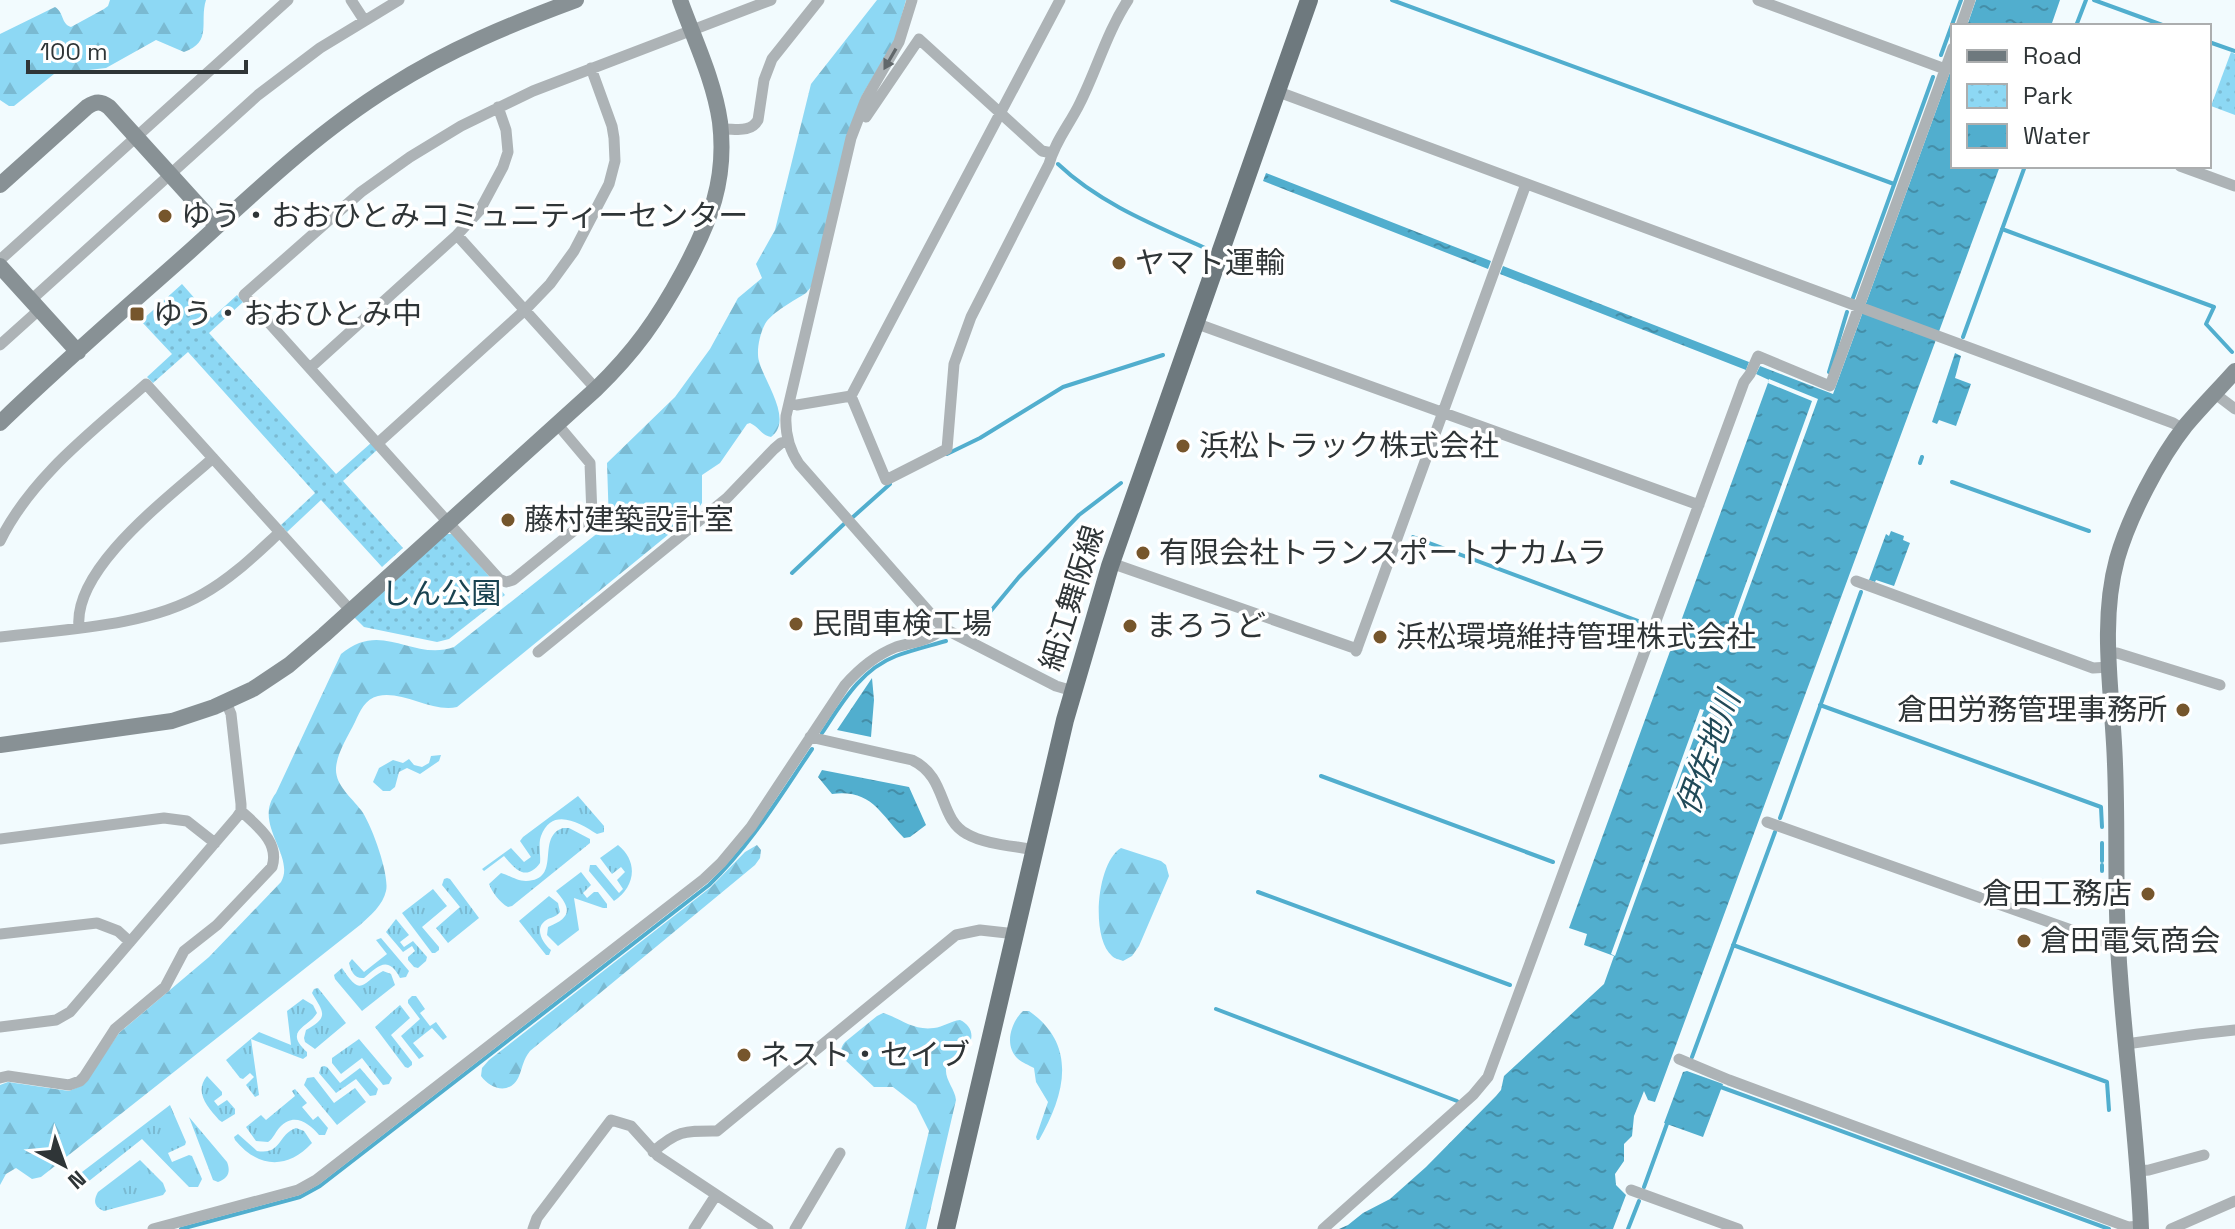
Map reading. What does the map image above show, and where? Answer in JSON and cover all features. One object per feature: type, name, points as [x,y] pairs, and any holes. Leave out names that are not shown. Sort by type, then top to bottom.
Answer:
[{"type":"main road","name":"細江舞阪線","points":[[946,1229],[1073,691],[1111,563],[1309,0]]},
{"type":"street","points":[[78,352],[3,272],[136,137],[288,0]]},
{"type":"street","points":[[351,0],[364,20]]},
{"type":"street","points":[[0,345],[35,304],[170,174],[279,79],[320,48],[399,0]]},
{"type":"street","points":[[0,423],[301,151],[336,124],[390,87],[447,54],[486,35],[576,0]]},
{"type":"street","points":[[0,745],[151,725],[193,715],[253,689],[289,665],[351,611],[629,357],[658,317],[707,225],[719,183],[721,129],[714,97],[680,0]]},
{"type":"street","points":[[558,425],[590,463],[594,510],[588,521],[513,580],[506,582],[499,579],[244,295],[325,222],[385,174],[444,135],[533,91],[771,0]]},
{"type":"street","points":[[721,129],[745,129],[755,125],[764,80],[772,59],[819,0]]},
{"type":"street","points":[[912,0],[906,27],[866,99],[851,138],[789,403],[788,441],[799,464],[943,628],[1056,686],[1073,691]]},
{"type":"street","points":[[851,396],[1060,0]]},
{"type":"street","points":[[851,396],[886,480],[947,449],[954,364],[971,317],[1049,164],[1053,147],[1079,105],[1109,34],[1128,0]]},
{"type":"street","points":[[1758,0],[1945,69]]},
{"type":"street","points":[[1962,24],[1970,0]]},
{"type":"street","points":[[860,115],[866,117],[919,39],[1042,151],[1052,153]]},
{"type":"street","points":[[1323,1229],[1473,1095],[1488,1077],[1744,382],[1758,356],[1830,386],[1951,53]]},
{"type":"street","points":[[378,443],[525,310],[567,262],[602,196],[615,161],[614,138],[591,68]]},
{"type":"street","points":[[1276,91],[2183,429]]},
{"type":"street","points":[[0,185],[94,102],[102,102],[217,226]]},
{"type":"street","points":[[310,368],[457,235],[480,210],[505,163],[508,141],[498,107]]},
{"type":"street","points":[[2186,168],[2235,186]]},
{"type":"street","points":[[1111,563],[1356,650],[1526,184]]},
{"type":"street","points":[[457,235],[596,389]]},
{"type":"street","points":[[1195,323],[1699,505]]},
{"type":"street","points":[[1679,1059],[2128,1227],[2141,1228],[2118,943],[2109,608],[2124,537],[2144,494],[2183,429],[2235,371]]},
{"type":"street","points":[[0,541],[11,519],[39,482],[146,384],[351,611]]},
{"type":"street","points":[[2214,393],[2235,409]]},
{"type":"street","points":[[789,403],[797,405],[851,396]]},
{"type":"street","points":[[538,652],[727,498],[774,449],[788,441]]},
{"type":"street","points":[[79,627],[83,601],[105,560],[120,542],[213,458]]},
{"type":"street","points":[[0,637],[152,616],[189,602],[222,582],[280,532]]},
{"type":"street","points":[[1856,581],[2093,668],[2117,653],[2220,685]]},
{"type":"street","points":[[153,1229],[298,1190],[316,1180],[704,879],[751,827],[845,685],[863,667],[884,653],[928,638],[943,628]]},
{"type":"street","points":[[0,1078],[8,1076],[75,1084],[84,1077],[115,1029],[165,987],[184,951],[223,919],[272,867],[274,855],[267,837],[241,811],[231,714],[226,702]]},
{"type":"street","points":[[810,737],[922,764],[931,772],[951,817],[963,832],[1035,850]]},
{"type":"street","points":[[0,1027],[64,1017],[241,811]]},
{"type":"street","points":[[0,839],[164,818],[187,821],[215,843]]},
{"type":"street","points":[[1767,822],[2108,943],[2118,943]]},
{"type":"street","points":[[0,934],[97,923],[118,931],[130,942]]},
{"type":"street","points":[[653,1152],[683,1131],[717,1131],[956,935],[980,930],[1016,934]]},
{"type":"street","points":[[2126,1044],[2235,1030]]},
{"type":"street","points":[[533,1229],[537,1218],[611,1120],[631,1126],[653,1152],[768,1229]]},
{"type":"street","points":[[795,1229],[840,1153]]},
{"type":"street","points":[[2138,1171],[2204,1155]]},
{"type":"street","points":[[1631,1190],[1738,1229]]},
{"type":"street","points":[[694,1229],[716,1195]]},
{"type":"street","points":[[2171,1229],[2235,1201]]},
{"type":"green space","points":[[110,0],[206,0],[202,37],[193,48],[184,52],[156,40],[106,68],[54,74],[14,106],[0,100],[0,34],[55,7],[71,27],[104,9]]},
{"type":"green space","points":[[877,0],[906,0],[895,40],[861,97],[811,287],[772,316],[760,337],[758,357],[779,411],[777,430],[771,437],[747,424],[720,463],[702,475],[702,503],[696,512],[457,707],[438,707],[387,695],[366,703],[341,751],[336,774],[361,810],[379,849],[386,891],[379,906],[360,925],[41,1177],[32,1179],[16,1168],[6,1174],[0,1185],[0,1085],[8,1082],[69,1091],[83,1085],[119,1033],[209,957],[281,882],[283,861],[271,828],[270,805],[341,654],[356,644],[370,640],[384,640],[425,650],[454,647],[609,524],[607,463],[675,397],[710,349],[738,298],[762,278],[756,264],[775,230],[811,84]]},
{"type":"green space","points":[[2231,52],[2235,54],[2235,115],[2211,106]]},
{"type":"green space","points":[[182,284],[212,318],[237,295],[243,302],[209,333],[336,474],[371,443],[377,450],[343,481],[403,548],[382,567],[321,500],[287,532],[281,525],[315,493],[188,352],[153,383],[147,377],[172,354],[141,321]]},
{"type":"green space","name":"しん公園","points":[[446,534],[453,534],[505,595],[449,639],[437,642],[364,627],[354,617]]},
{"type":"green space","points":[[441,755],[439,761],[420,774],[407,768],[399,772],[395,787],[390,791],[383,791],[373,782],[379,768],[393,760],[403,763],[409,759],[414,765],[422,767],[429,763],[431,756]]},
{"type":"green space","points":[[578,796],[604,826],[604,832],[597,834],[567,820],[552,821],[541,836],[540,863],[535,869],[521,872],[504,856],[484,871],[482,869],[511,848],[524,862],[531,857],[520,841],[523,837]]},
{"type":"green space","points":[[563,828],[590,839],[590,843],[512,906],[505,905],[489,884],[501,873],[523,881],[537,879],[547,866],[551,840]]},
{"type":"green space","points":[[618,845],[629,859],[632,874],[626,889],[614,901],[589,871],[590,865],[596,865],[619,893],[623,889],[617,880],[625,872],[621,867],[612,874],[600,858]]},
{"type":"green space","points":[[757,845],[761,850],[755,865],[530,1051],[511,1086],[495,1087],[485,1081],[481,1076],[482,1068],[489,1060],[711,887],[745,852]]},
{"type":"green space","points":[[1121,848],[1161,861],[1166,865],[1169,876],[1139,946],[1132,956],[1123,961],[1113,957],[1105,946],[1099,917],[1099,900],[1106,868]]},
{"type":"green space","points":[[581,872],[591,885],[583,893],[587,898],[598,892],[607,908],[574,898],[579,930],[558,946],[547,935],[548,927],[561,920],[567,912],[565,903],[556,891]]},
{"type":"green space","points":[[447,878],[479,918],[448,943],[436,928],[460,907],[442,885]]},
{"type":"green space","points":[[433,889],[447,906],[422,927],[439,947],[435,953],[402,913]]},
{"type":"green space","points":[[549,896],[558,903],[560,912],[541,926],[542,939],[551,950],[546,955],[519,921]]},
{"type":"green space","points":[[396,919],[409,935],[400,942],[404,947],[413,941],[427,957],[418,968],[408,960],[415,951],[412,946],[403,952],[386,932]]},
{"type":"green space","points":[[381,938],[409,971],[406,977],[400,978],[387,965],[378,967],[364,978],[352,972],[349,963],[352,959],[364,972],[387,954],[376,940]]},
{"type":"green space","points":[[342,968],[358,985],[383,971],[391,974],[395,985],[362,1011],[335,979],[334,975]]},
{"type":"green space","points":[[318,988],[346,1023],[315,1049],[304,1038],[306,1030],[321,1018],[321,1010],[312,993]]},
{"type":"green space","points":[[412,996],[416,996],[425,1009],[420,1013],[430,1026],[436,1022],[447,1037],[443,1040],[432,1028],[413,1043],[424,1056],[419,1059],[401,1036],[420,1019],[408,1003]]},
{"type":"green space","points":[[303,999],[313,1005],[317,1013],[297,1034],[307,1056],[303,1059],[251,1039],[259,1095],[255,1097],[246,1085],[254,1077],[250,1073],[240,1078],[226,1060],[259,1032],[291,1045],[287,1011]]},
{"type":"green space","points":[[400,1005],[410,1018],[391,1035],[412,1062],[408,1068],[375,1027]]},
{"type":"green space","points":[[1023,1011],[1029,1011],[1045,1025],[1061,1056],[1060,1089],[1039,1140],[1036,1137],[1048,1102],[1036,1082],[1034,1068],[1017,1058],[1010,1040],[1012,1027]]},
{"type":"green space","points":[[883,1013],[926,1028],[960,1020],[971,1031],[968,1046],[949,1061],[946,1069],[956,1100],[926,1229],[905,1229],[929,1131],[916,1105],[893,1087],[874,1087],[844,1059],[841,1052],[845,1042]]},
{"type":"green space","points":[[359,1039],[392,1078],[389,1084],[383,1085],[362,1058],[341,1074],[332,1063],[332,1058]]},
{"type":"green space","points":[[324,1066],[340,1083],[360,1068],[378,1089],[376,1095],[370,1096],[356,1079],[336,1093],[319,1073]]},
{"type":"green space","points":[[207,1076],[222,1092],[214,1101],[218,1106],[227,1100],[235,1109],[235,1114],[222,1122],[210,1109],[202,1093]]},
{"type":"green space","points":[[314,1077],[334,1103],[355,1088],[366,1102],[337,1125],[304,1085],[307,1078]]},
{"type":"green space","points":[[295,1089],[307,1103],[302,1107],[313,1120],[318,1116],[328,1128],[325,1135],[319,1135],[306,1123],[291,1120],[278,1129],[268,1142],[256,1141],[246,1127],[261,1115],[266,1120],[295,1096],[292,1091]]},
{"type":"green space","points":[[170,1105],[186,1142],[168,1153],[172,1162],[192,1156],[202,1179],[198,1187],[189,1187],[142,1139],[89,1181],[81,1180],[82,1172]]},
{"type":"green space","points":[[189,1117],[227,1162],[229,1172],[218,1182],[213,1180]]},
{"type":"green space","points":[[296,1128],[304,1131],[312,1143],[293,1158],[283,1161],[273,1162],[253,1156],[234,1137],[238,1134],[257,1151],[265,1151],[271,1150]]},
{"type":"green space","points":[[140,1160],[163,1183],[166,1191],[163,1195],[104,1211],[98,1208],[95,1201],[98,1192]]},
{"type":"water","points":[[1976,0],[2060,0],[2052,24],[1968,24]]},
{"type":"water","name":"伊佐地川","points":[[1951,70],[1951,168],[1999,168],[1655,1102],[1648,1100],[1644,1091],[1634,1116],[1632,1136],[1624,1144],[1624,1161],[1615,1174],[1616,1185],[1626,1195],[1613,1229],[1339,1229],[1390,1199],[1426,1167],[1496,1096],[1501,1090],[1504,1076],[1604,984],[1614,956],[1584,945],[1587,934],[1569,928],[1769,380],[1756,374],[1760,366],[1833,394]]},
{"type":"water","points":[[1266,173],[1491,261],[1488,269],[1263,181]]},
{"type":"water","points":[[1503,266],[1749,362],[1746,370],[1500,274]]},
{"type":"water","points":[[1955,353],[1961,356],[1955,378],[1971,384],[1956,426],[1939,420],[1937,424],[1932,422]]},
{"type":"water","points":[[1891,531],[1904,536],[1903,540],[1910,543],[1894,586],[1869,580],[1886,534],[1889,536]]},
{"type":"water","points":[[872,678],[871,737],[837,730]]},
{"type":"water","points":[[822,770],[909,787],[926,825],[904,838],[866,799],[846,793],[832,794],[818,777]]},
{"type":"water","points":[[1683,1072],[1723,1084],[1703,1137],[1664,1123]]},
{"type":"pier","points":[[1769,379],[1818,399],[1727,649],[1723,647],[1812,401],[1768,383]]},
{"type":"pier","points":[[1700,709],[1704,710],[1615,956],[1611,954]]},
{"type":"waterway","points":[[1392,0],[1894,184]]},
{"type":"waterway","points":[[1952,24],[1961,0]]},
{"type":"waterway","points":[[2077,24],[2086,0]]},
{"type":"waterway","points":[[2094,0],[2160,24]]},
{"type":"waterway","points":[[1941,55],[1951,28]]},
{"type":"waterway","points":[[2211,43],[2235,51]]},
{"type":"waterway","points":[[1853,298],[1933,77]]},
{"type":"waterway","points":[[1058,164],[1109,202],[1205,248]]},
{"type":"waterway","points":[[1963,337],[2024,168]]},
{"type":"waterway","points":[[2002,229],[2214,307],[2206,324],[2232,352]]},
{"type":"waterway","points":[[1829,372],[1847,312]]},
{"type":"waterway","points":[[947,454],[980,438],[1063,387],[1163,355]]},
{"type":"waterway","points":[[1920,463],[1922,457]]},
{"type":"waterway","points":[[1952,482],[2089,531]]},
{"type":"waterway","points":[[965,631],[985,618],[1019,577],[1079,515],[1121,483]]},
{"type":"waterway","points":[[853,517],[890,484]]},
{"type":"waterway","points":[[792,573],[844,524]]},
{"type":"waterway","points":[[1413,537],[1641,622]]},
{"type":"waterway","points":[[1780,818],[1861,592]]},
{"type":"waterway","points":[[822,733],[853,688],[872,670],[896,656],[946,641]]},
{"type":"waterway","points":[[1820,705],[2101,807],[2102,827]]},
{"type":"waterway","points":[[181,1229],[300,1197],[320,1186],[709,885],[752,837],[812,749]]},
{"type":"waterway","points":[[1321,776],[1553,862]]},
{"type":"waterway","points":[[1692,1057],[1775,832]]},
{"type":"waterway","points":[[2102,843],[2102,861]]},
{"type":"waterway","points":[[2102,865],[2102,871]]},
{"type":"waterway","points":[[1258,892],[1510,985]]},
{"type":"waterway","points":[[1733,945],[2107,1082],[2109,1110]]},
{"type":"waterway","points":[[1216,1009],[1457,1101]]},
{"type":"waterway","points":[[1718,1086],[2109,1229]]},
{"type":"waterway","points":[[1644,1187],[1668,1121]]},
{"type":"waterway","points":[[1628,1229],[1639,1201]]},
{"type":"place","name":"ゆう・おおひとみコミュニティーセンター","points":[[165,216]]},
{"type":"place","name":"ヤマト運輸","points":[[1119,263]]},
{"type":"place","name":"ゆう・おおひとみ中","points":[[137,314]]},
{"type":"place","name":"浜松トラック株式会社","points":[[1183,446]]},
{"type":"place","name":"藤村建築設計室","points":[[508,520]]},
{"type":"place","name":"有限会社トランスポートナカムラ","points":[[1143,553]]},
{"type":"place","name":"民間車検工場","points":[[796,624]]},
{"type":"place","name":"まろうど","points":[[1130,626]]},
{"type":"place","name":"浜松環境維持管理株式会社","points":[[1380,637]]},
{"type":"place","name":"倉田労務管理事務所","points":[[2183,710]]},
{"type":"place","name":"倉田工務店","points":[[2148,894]]},
{"type":"place","name":"倉田電気商会","points":[[2024,941]]},
{"type":"place","name":"ネスト・セイブ","points":[[744,1055]]}]
